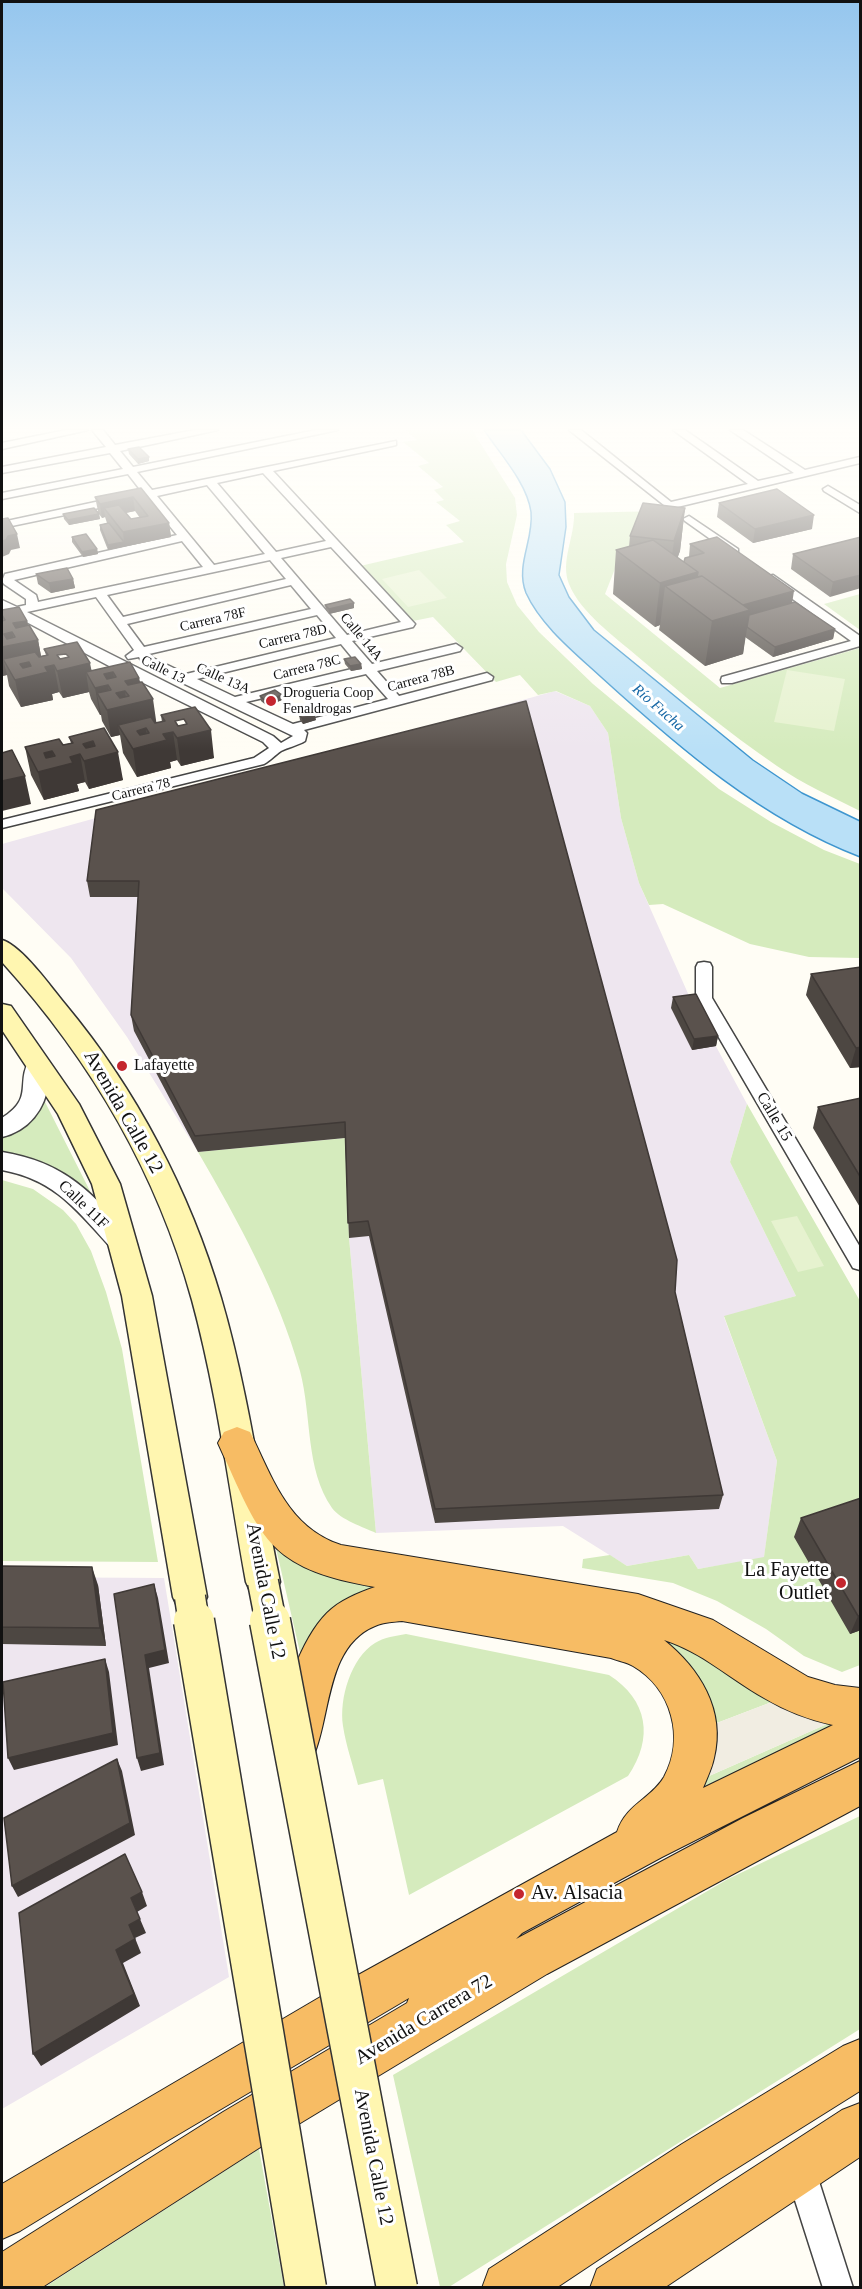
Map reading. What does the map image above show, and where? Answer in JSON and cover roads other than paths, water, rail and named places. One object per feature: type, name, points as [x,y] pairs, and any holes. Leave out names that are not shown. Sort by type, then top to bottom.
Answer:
[{"type":"highway","points":[[237,1443],[275,1520],[297,1544],[318,1556],[342,1563],[638,1613],[679,1624],[727,1649],[789,1691],[827,1705],[861,1708]]},
{"type":"highway","points":[[297,1758],[302,1707],[313,1673],[328,1645],[347,1622],[373,1606],[402,1602],[611,1639],[645,1650],[667,1668],[688,1696],[696,1725],[693,1757],[678,1794],[617,1855]]},
{"type":"highway","points":[[2,2213],[139,2129],[617,1855],[717,1803],[861,1735]]},
{"type":"highway","name":"Avenida Carrera 72","points":[[2,2282],[231,2136],[530,1956],[759,1834],[861,1783]]},
{"type":"highway","points":[[412,2027],[511,1914]]},
{"type":"highway","points":[[508,2288],[700,2162],[861,2063]]},
{"type":"highway","points":[[616,2288],[799,2166],[861,2128]]},
{"type":"main road","name":"Avenida Calle 12","points":[[2,948],[72,1028],[131,1117],[161,1175],[202,1284],[218,1347],[237,1443],[397,2288]]},
{"type":"main road","points":[[2,1012],[84,1135],[106,1184],[126,1247],[149,1356],[306,2288]]},
{"type":"street","points":[[32,607],[32,598],[8,581],[9,577],[185,537],[211,569]]},
{"type":"street","name":"Calle 14A","points":[[257,537],[396,701]]},
{"type":"street","points":[[328,537],[334,543]]},
{"type":"street","points":[[713,537],[744,559]]},
{"type":"street","points":[[15,611],[334,543]]},
{"type":"street","name":"Carrera 78D","points":[[184,678],[409,624],[334,543]]},
{"type":"street","points":[[763,572],[861,642]]},
{"type":"street","points":[[119,622],[294,581]]},
{"type":"street","name":"Calle 13A","points":[[99,593],[148,661],[295,728]]},
{"type":"street","name":"Calle 13","points":[[2,604],[116,664],[268,739],[274,743],[276,748]]},
{"type":"street","name":"Carrera 78F","points":[[116,664],[140,652],[320,611]]},
{"type":"street","points":[[727,680],[861,642]]},
{"type":"street","name":"Carrera 78C","points":[[236,701],[456,648]]},
{"type":"street","name":"Carrera 78B","points":[[295,728],[487,677]]},
{"type":"street","points":[[276,748],[291,744],[300,738],[300,733],[295,728]]},
{"type":"street","name":"Carrera 78","points":[[2,824],[259,761],[270,755],[276,748]]},
{"type":"street","name":"Calle 15","points":[[704,968],[704,998],[861,1263]]},
{"type":"street","points":[[2,1129],[25,1113],[36,1098],[38,1065]]},
{"type":"street","name":"Calle 11F","points":[[2,1161],[41,1170],[62,1182],[126,1247]]},
{"type":"street","points":[[799,2166],[838,2288]]},
{"type":"water","name":"Río Fucha","points":[[529,537],[565,537],[559,575],[569,597],[594,630],[753,760],[802,793],[860,821],[860,857],[789,823],[755,802],[691,755],[630,704],[570,649],[540,617],[523,583],[524,562]]},
{"type":"place","name":"Drogueria Coop Fenaldrogas","points":[[271,701]]},
{"type":"place","name":"Lafayette","points":[[122,1066]]},
{"type":"place","name":"La Fayette Outlet","points":[[841,1583]]},
{"type":"place","name":"Av. Alsacia","points":[[519,1894]]}]
